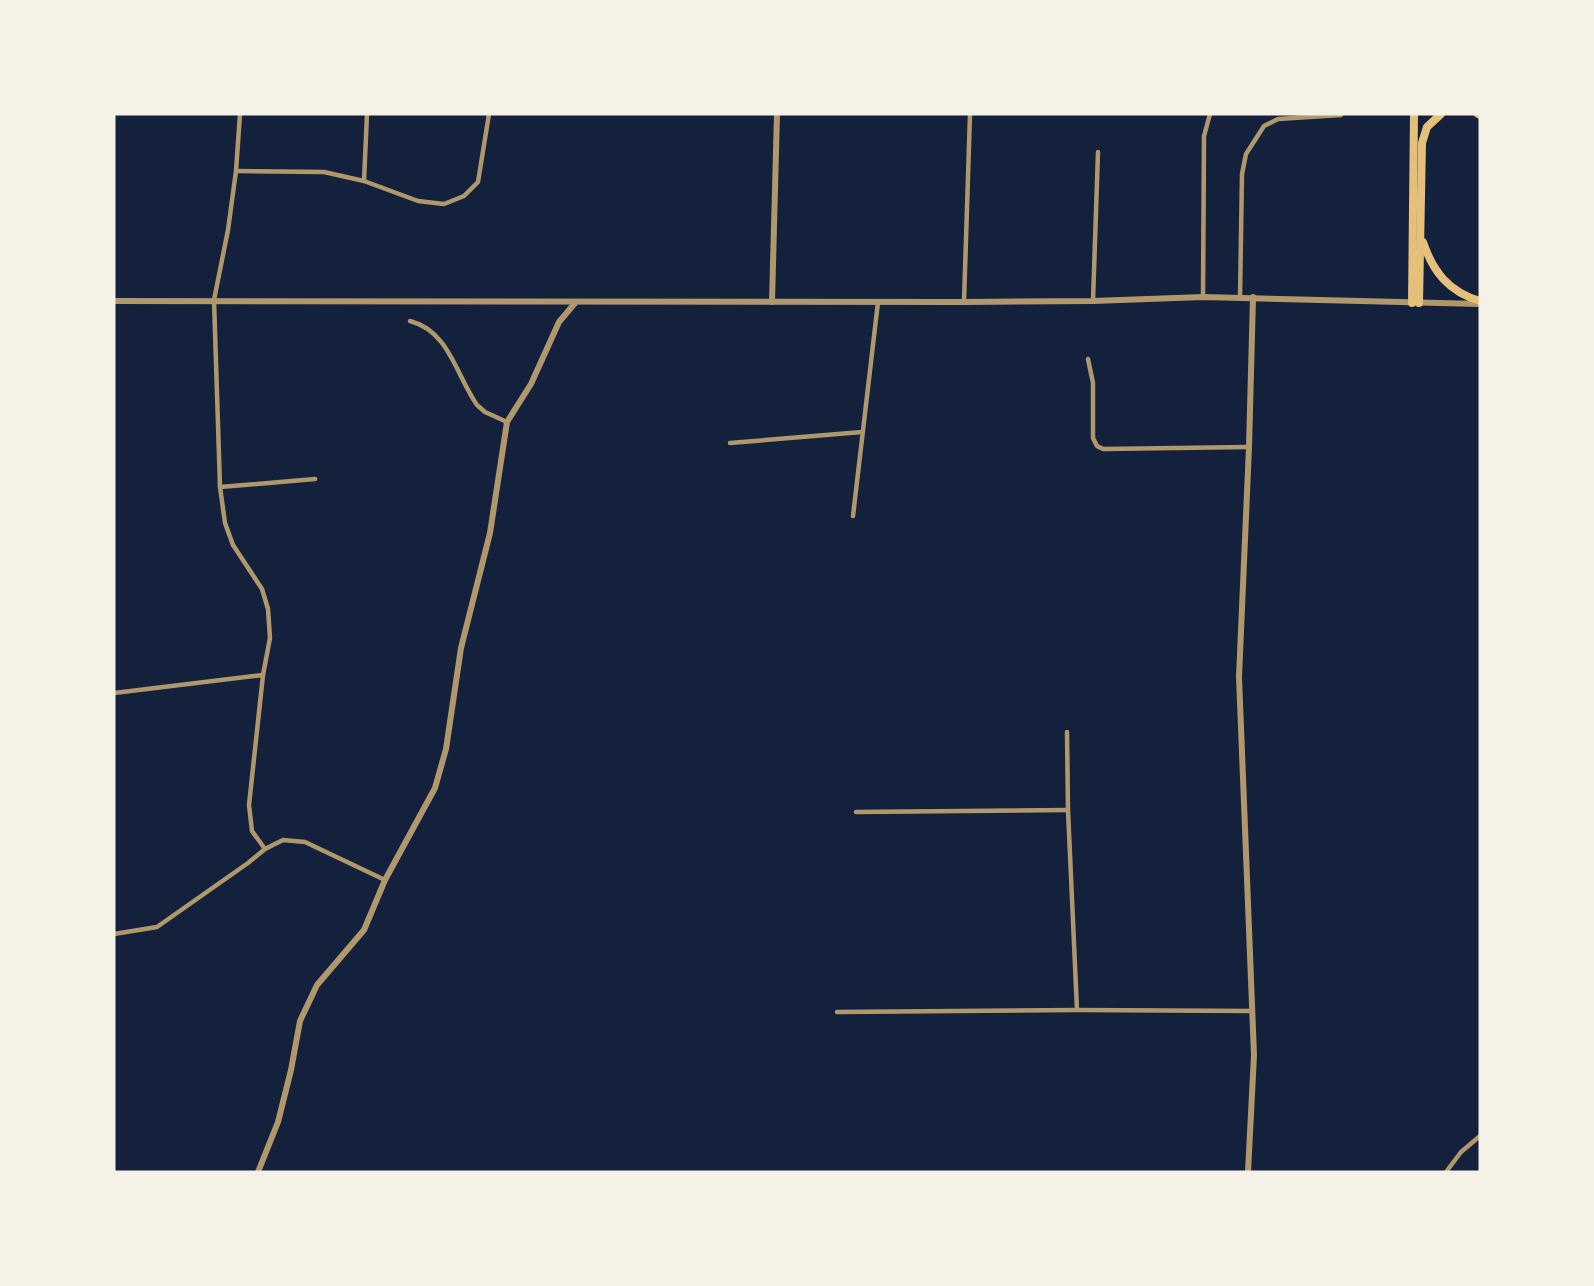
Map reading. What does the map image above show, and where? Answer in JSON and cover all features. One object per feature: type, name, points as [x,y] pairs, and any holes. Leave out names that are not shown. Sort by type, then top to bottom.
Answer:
[{"type":"highway","points":[[1414,114],[1416,303]]},
{"type":"highway","points":[[1416,303],[1422,143],[1427,128],[1441,114]]},
{"type":"highway","points":[[1420,234],[1431,262],[1444,280],[1461,294],[1480,302]]},
{"type":"street","points":[[240,114],[236,171],[228,230],[213,300],[220,487],[225,523],[233,545],[262,590],[268,609],[270,638],[263,675],[249,805],[252,831],[265,849]]},
{"type":"street","points":[[364,181],[367,114]]},
{"type":"street","points":[[236,171],[324,172],[364,181],[418,201],[444,204],[464,196],[478,182],[489,114]]},
{"type":"street","points":[[772,302],[777,114]]},
{"type":"street","points":[[964,302],[970,114]]},
{"type":"street","points":[[1203,297],[1204,136],[1210,114]]},
{"type":"street","points":[[1240,297],[1242,174],[1246,154],[1264,126],[1278,119],[1341,115]]},
{"type":"street","points":[[1094,301],[1098,153]]},
{"type":"street","points":[[1248,1172],[1253,1098],[1253,1011],[1239,677],[1249,447],[1252,297]]},
{"type":"street","points":[[114,301],[964,302],[1252,297],[1416,303],[1480,302]]},
{"type":"street","points":[[854,516],[878,302]]},
{"type":"street","points":[[258,1172],[278,1122],[300,1021],[317,985],[364,930],[386,880],[435,788],[446,749],[461,648],[490,532],[507,422],[531,384],[559,322],[575,303]]},
{"type":"street","points":[[410,321],[425,326],[435,334],[477,405],[485,412],[507,422]]},
{"type":"street","points":[[1088,359],[1093,383],[1093,438],[1097,446],[1103,450],[1249,447]]},
{"type":"street","points":[[730,443],[862,432]]},
{"type":"street","points":[[220,487],[315,479]]},
{"type":"street","points":[[114,693],[263,675]]},
{"type":"street","points":[[1067,732],[1068,810],[1077,1010]]},
{"type":"street","points":[[856,812],[1068,810]]},
{"type":"street","points":[[114,934],[156,927],[265,849],[283,840],[305,842],[386,880]]},
{"type":"street","points":[[837,1012],[1253,1011]]},
{"type":"street","points":[[1446,1172],[1461,1152],[1480,1136]]}]
